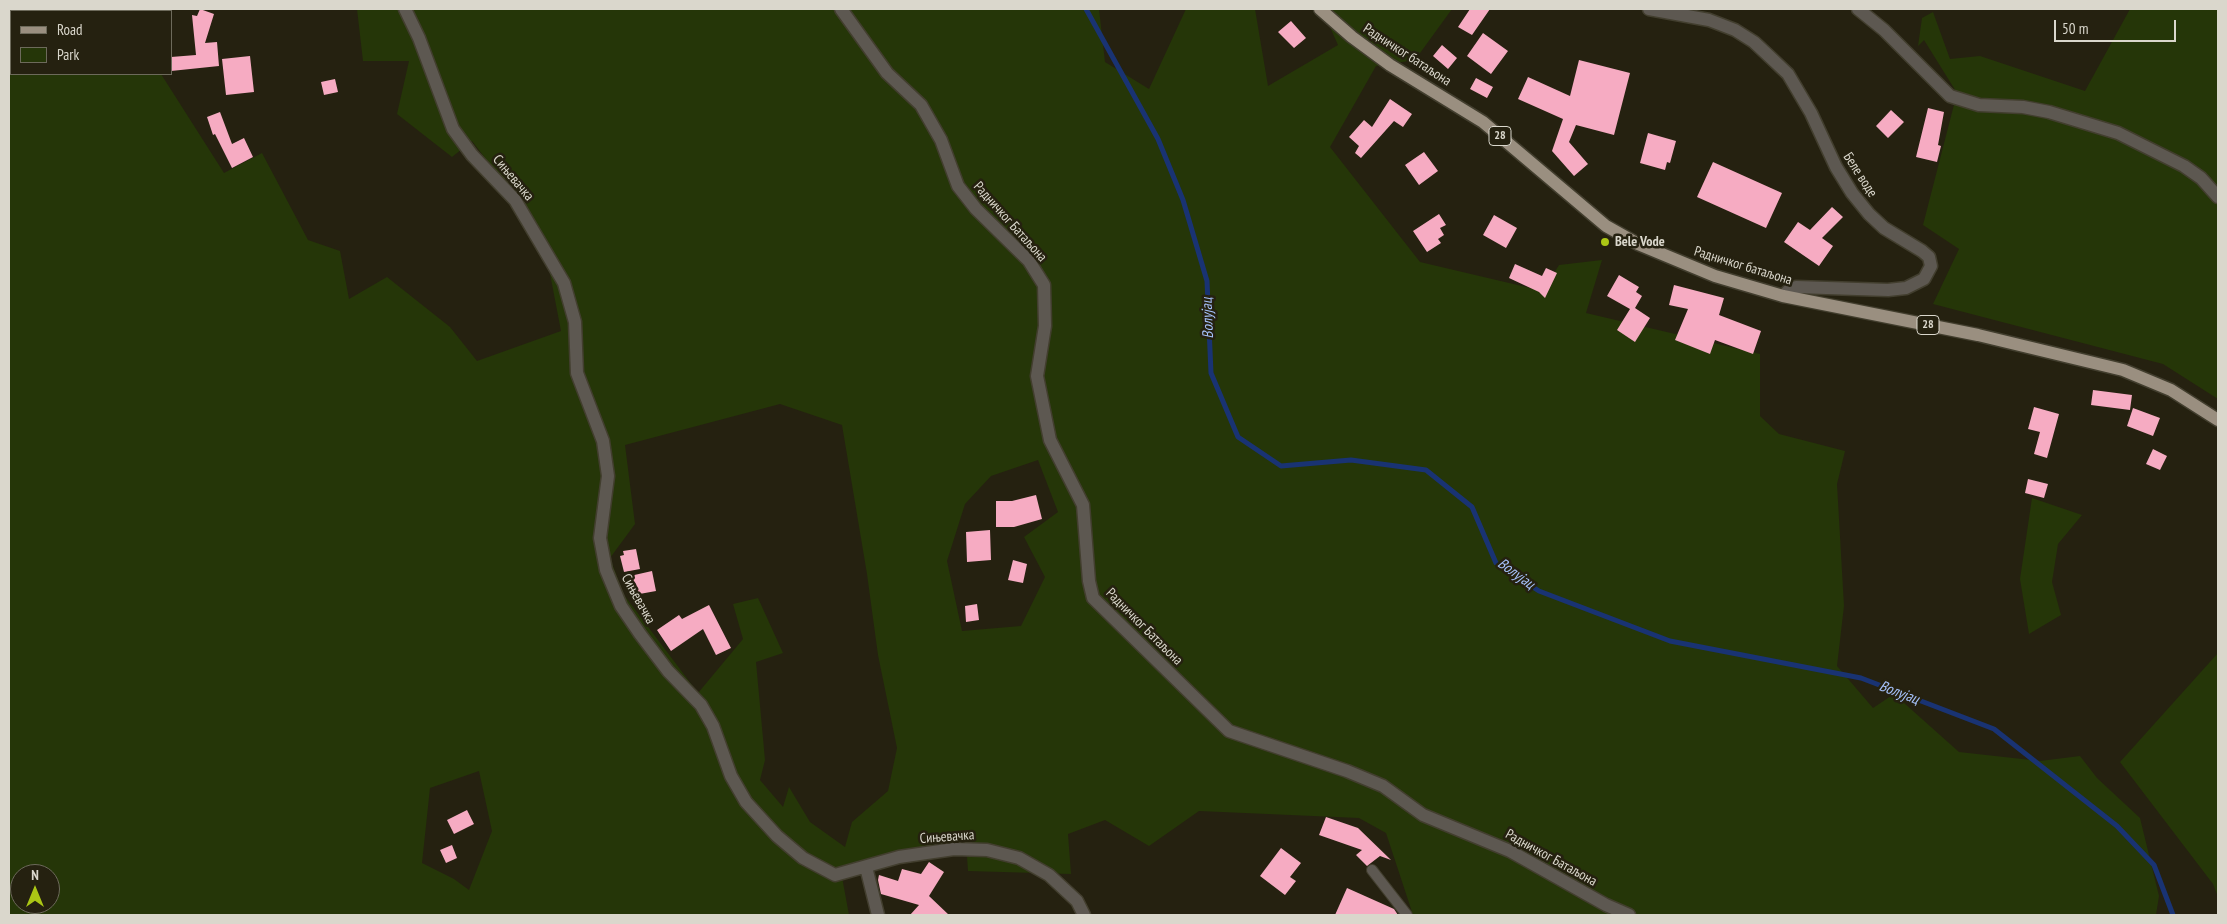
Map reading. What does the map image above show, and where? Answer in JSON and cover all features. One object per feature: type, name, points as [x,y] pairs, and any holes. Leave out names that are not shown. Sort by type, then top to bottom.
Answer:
[{"type":"main road","name":"Радничког батаљона","points":[[1320,9],[1352,37],[1383,60],[1483,122],[1606,226],[1638,244],[1715,276],[1783,296],[1978,335],[2106,365],[2140,376],[2171,390],[2218,420]]},
{"type":"street","name":"Сињевачка","points":[[405,9],[419,38],[453,129],[472,155],[515,200],[564,283],[574,322],[576,373],[603,441],[608,476],[600,538],[606,570],[621,606],[668,672],[700,704],[713,726],[731,776],[746,802],[777,836],[803,858],[835,875],[899,857],[954,849],[987,850],[1019,858],[1049,875],[1077,901],[1084,915]]},
{"type":"street","name":"Радничког Батаљона","points":[[841,9],[887,72],[921,105],[941,140],[958,186],[976,209],[1029,261],[1044,286],[1045,326],[1037,376],[1050,440],[1083,505],[1088,581],[1094,598],[1229,731],[1347,771],[1383,786],[1423,815],[1510,850],[1606,906],[1630,915]]},
{"type":"street","name":"Беле воде","points":[[1649,9],[1708,20],[1735,30],[1754,42],[1788,74],[1810,113],[1836,167],[1852,193],[1869,214],[1900,240],[1922,251],[1929,257],[1931,266],[1924,280],[1906,288],[1888,290],[1796,287],[1789,290],[1783,296]]},
{"type":"street","points":[[1858,9],[1884,30],[1950,96],[1980,104],[2022,107],[2049,112],[2118,133],[2184,166],[2201,178],[2218,197]]},
{"type":"street","points":[[866,867],[878,915]]},
{"type":"lane","points":[[1372,870],[1407,915]]},
{"type":"green space","points":[[9,9],[103,9],[10,10],[10,75],[162,75],[224,173],[262,153],[308,240],[340,251],[349,299],[387,277],[450,327],[477,361],[561,331],[542,232],[472,141],[452,157],[397,114],[409,61],[363,61],[357,9],[1099,9],[1105,62],[1149,89],[1186,9],[1255,9],[1268,86],[1338,45],[1322,9],[1452,9],[1415,60],[1376,66],[1330,147],[1420,262],[1543,291],[1559,265],[1602,260],[1586,313],[1760,354],[1760,416],[1779,434],[1845,451],[1837,484],[1844,606],[1837,666],[1873,708],[1894,694],[1959,752],[2040,761],[2080,756],[2097,778],[2140,818],[2159,896],[2156,915],[1413,915],[1386,833],[1359,818],[1199,811],[1149,846],[1105,820],[1068,834],[1071,874],[968,871],[966,842],[840,866],[849,915],[9,915]],"holes":[[[780,404],[842,425],[867,574],[878,655],[897,748],[888,791],[852,822],[845,847],[810,822],[789,787],[783,807],[760,780],[765,760],[756,662],[783,653],[758,598],[733,604],[743,639],[698,693],[624,595],[610,558],[635,524],[625,445]],[[1038,460],[1058,512],[1024,537],[1045,577],[1021,626],[962,631],[947,561],[965,504],[991,476]],[[479,771],[492,831],[469,890],[454,879],[422,863],[430,788]]]},
{"type":"green space","points":[[2130,9],[2218,9],[2218,399],[2163,364],[1933,304],[1959,249],[1923,225],[1957,93],[1924,40],[1918,46],[1922,18],[1933,12],[1950,59],[1980,56],[2085,91]]},
{"type":"green space","points":[[2032,498],[2082,515],[2058,544],[2052,582],[2061,615],[2029,634],[2020,579]]},
{"type":"green space","points":[[2218,653],[2218,897],[2213,884],[2120,762]]},
{"type":"building","points":[[200,9],[214,14],[205,43],[217,42],[219,66],[172,71],[172,57],[196,55],[192,15],[197,16]]},
{"type":"building","points":[[1470,9],[1490,9],[1472,35],[1458,27]]},
{"type":"building","points":[[1291,21],[1306,38],[1294,48],[1278,32]]},
{"type":"building","points":[[1483,33],[1508,51],[1491,74],[1467,56]]},
{"type":"building","points":[[1442,45],[1457,58],[1448,69],[1433,56]]},
{"type":"building","points":[[250,56],[254,92],[226,95],[222,59]]},
{"type":"building","points":[[1579,60],[1630,73],[1614,135],[1576,125],[1569,142],[1588,164],[1574,176],[1552,151],[1563,119],[1518,99],[1528,77],[1570,96]]},
{"type":"building","points":[[1476,78],[1493,87],[1487,98],[1470,89]]},
{"type":"building","points":[[335,79],[338,92],[324,95],[321,82]]},
{"type":"building","points":[[1390,99],[1412,114],[1403,127],[1394,121],[1361,158],[1355,153],[1359,146],[1349,137],[1364,120],[1372,127]]},
{"type":"building","points":[[1928,108],[1944,112],[1938,145],[1941,146],[1937,162],[1916,157]]},
{"type":"building","points":[[1891,110],[1904,122],[1888,138],[1876,126]]},
{"type":"building","points":[[220,112],[232,144],[244,138],[253,157],[232,168],[215,134],[213,135],[207,117]]},
{"type":"building","points":[[1648,133],[1676,141],[1670,163],[1667,162],[1665,170],[1640,163]]},
{"type":"building","points":[[1424,152],[1438,171],[1419,185],[1405,165]]},
{"type":"building","points":[[1713,162],[1782,193],[1766,228],[1697,197]]},
{"type":"building","points":[[1832,207],[1843,217],[1822,238],[1833,246],[1819,266],[1784,242],[1798,222],[1810,230]]},
{"type":"building","points":[[1439,214],[1446,225],[1440,228],[1444,235],[1438,239],[1441,243],[1427,252],[1413,231]]},
{"type":"building","points":[[1494,215],[1517,228],[1506,248],[1483,235]]},
{"type":"building","points":[[1515,264],[1542,276],[1546,268],[1557,273],[1545,298],[1539,292],[1509,278]]},
{"type":"building","points":[[1619,275],[1639,287],[1636,292],[1642,296],[1635,308],[1650,318],[1635,342],[1617,330],[1630,309],[1607,296]]},
{"type":"building","points":[[1674,285],[1724,298],[1719,315],[1761,331],[1753,354],[1715,340],[1710,354],[1675,340],[1688,309],[1669,305]]},
{"type":"building","points":[[2093,390],[2132,395],[2130,410],[2091,405]]},
{"type":"building","points":[[2034,407],[2059,414],[2047,458],[2034,454],[2040,432],[2028,429]]},
{"type":"building","points":[[2133,408],[2160,418],[2153,436],[2127,426]]},
{"type":"building","points":[[2153,449],[2167,456],[2160,470],[2146,464]]},
{"type":"building","points":[[2028,479],[2048,484],[2044,498],[2025,493]]},
{"type":"building","points":[[1036,495],[1042,519],[1014,527],[996,527],[996,501],[1012,501]]},
{"type":"building","points":[[990,530],[991,560],[967,562],[966,532]]},
{"type":"building","points":[[636,549],[640,569],[624,572],[620,556],[624,555],[623,551]]},
{"type":"building","points":[[1013,560],[1027,564],[1023,583],[1008,580]]},
{"type":"building","points":[[652,571],[656,591],[634,595],[630,576]]},
{"type":"building","points":[[977,604],[979,620],[966,622],[965,606]]},
{"type":"building","points":[[709,605],[731,648],[716,655],[703,629],[671,651],[657,630],[679,615],[682,619]]},
{"type":"building","points":[[467,810],[474,824],[454,834],[447,820]]},
{"type":"building","points":[[1326,817],[1358,828],[1391,860],[1380,856],[1367,866],[1356,855],[1362,850],[1319,835]]},
{"type":"building","points":[[452,845],[457,858],[446,863],[440,850]]},
{"type":"building","points":[[1281,848],[1301,863],[1290,877],[1296,881],[1285,895],[1260,876]]},
{"type":"building","points":[[929,862],[944,872],[929,896],[949,915],[910,915],[919,905],[881,894],[878,880],[879,875],[898,881],[902,869],[921,874]]},
{"type":"building","points":[[1347,888],[1394,909],[1398,915],[1335,915]]},
{"type":"waterway","name":"Волујац","points":[[1086,9],[1158,139],[1183,200],[1207,281],[1211,373],[1238,437],[1281,466],[1351,460],[1426,470],[1472,507],[1496,563],[1539,591],[1670,641],[1861,678],[1994,729],[2117,826],[2154,865],[2173,915]]},
{"type":"place","name":"Bele Vode","points":[[1605,242]]}]
